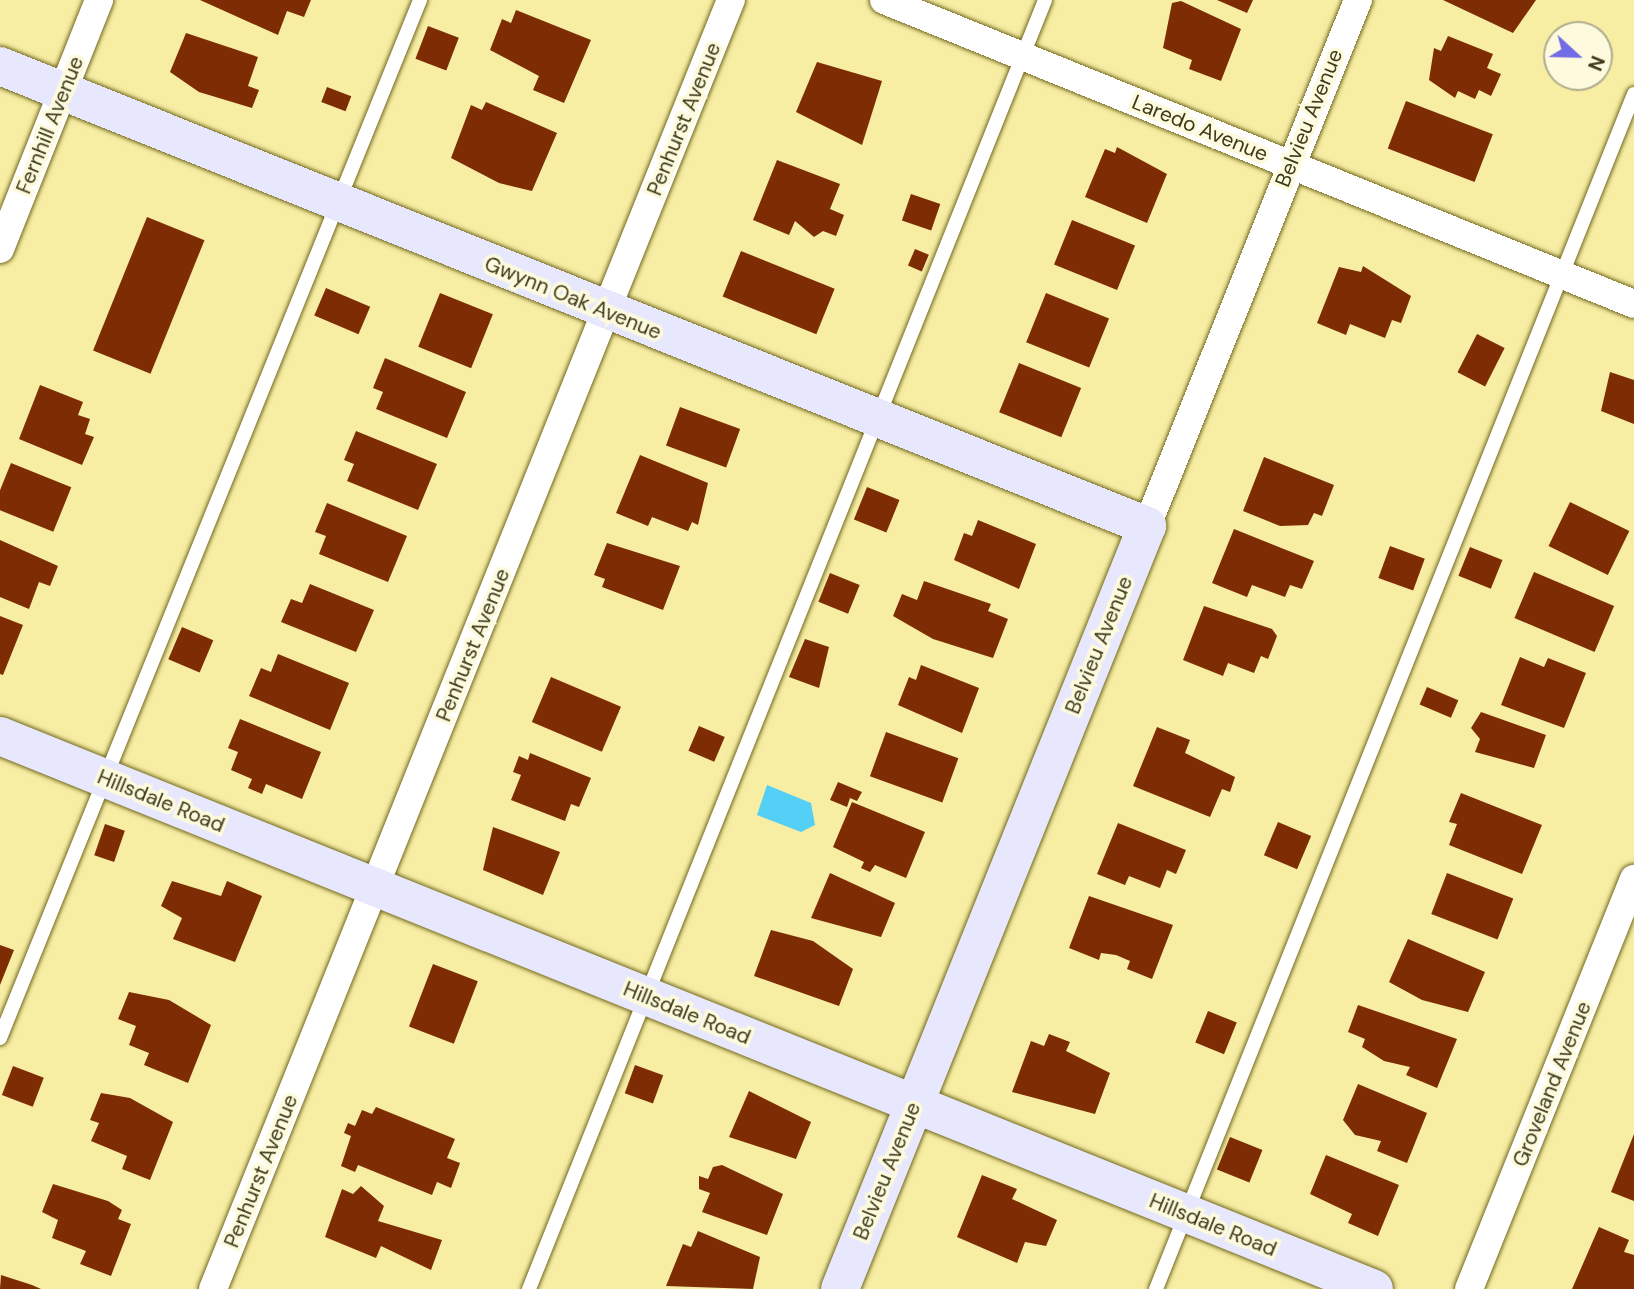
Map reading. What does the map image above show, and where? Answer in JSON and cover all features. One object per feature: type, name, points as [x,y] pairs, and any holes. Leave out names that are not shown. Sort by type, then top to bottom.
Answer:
[{"type":"street","name":"Fernhill Avenue","points":[[0,249],[99,0]]},
{"type":"street","name":"Penhurst Avenue","points":[[213,1289],[608,312],[731,0]]},
{"type":"street","name":"Laredo Avenue","points":[[884,0],[1634,304]]},
{"type":"street","name":"Belvieu Avenue","points":[[840,1289],[1357,0]]},
{"type":"street","name":"Gwynn Oak Avenue","points":[[0,66],[1147,526]]},
{"type":"street","name":"Hillsdale Road","points":[[0,736],[1374,1289]]},
{"type":"street","name":"Groveland Avenue","points":[[1469,1289],[1634,878]]},
{"type":"lane","points":[[0,1038],[420,0]]},
{"type":"lane","points":[[529,1289],[1045,0]]},
{"type":"lane","points":[[1156,1289],[1634,94]]},
{"type":"water","points":[[767,785],[811,803],[815,825],[801,832],[757,815]]},
{"type":"building","points":[[200,0],[311,0],[304,17],[287,11],[278,35]]},
{"type":"building","points":[[1217,0],[1253,0],[1247,13]]},
{"type":"building","points":[[1443,0],[1536,0],[1513,33]]},
{"type":"building","points":[[1181,1],[1241,29],[1221,81],[1189,69],[1192,60],[1163,48],[1172,3]]},
{"type":"building","points":[[516,10],[591,40],[564,103],[533,90],[539,76],[490,50],[502,19],[511,23]]},
{"type":"building","points":[[428,26],[459,38],[446,71],[415,59]]},
{"type":"building","points":[[186,33],[258,57],[248,86],[259,90],[252,108],[199,92],[170,72]]},
{"type":"building","points":[[1448,36],[1493,54],[1487,68],[1501,74],[1491,96],[1479,90],[1475,99],[1458,91],[1455,98],[1429,80],[1434,48],[1441,51]]},
{"type":"building","points":[[817,62],[882,81],[862,145],[796,112]]},
{"type":"building","points":[[327,87],[351,96],[346,111],[321,102]]},
{"type":"building","points":[[1406,101],[1493,134],[1475,182],[1388,149]]},
{"type":"building","points":[[486,102],[557,133],[532,191],[499,183],[451,158],[471,105],[482,110]]},
{"type":"building","points":[[1117,147],[1167,174],[1147,223],[1085,197],[1105,149],[1115,153]]},
{"type":"building","points":[[777,160],[840,184],[830,209],[844,215],[836,236],[823,231],[814,237],[795,221],[789,235],[753,220]]},
{"type":"building","points":[[911,194],[940,204],[931,231],[902,220]]},
{"type":"building","points":[[147,217],[204,240],[151,374],[93,351]]},
{"type":"building","points":[[1072,220],[1135,245],[1117,290],[1054,265]]},
{"type":"building","points":[[915,249],[929,255],[922,271],[908,266]]},
{"type":"building","points":[[741,251],[835,289],[816,334],[723,296]]},
{"type":"building","points":[[1363,266],[1411,296],[1401,323],[1392,320],[1385,338],[1350,324],[1346,335],[1317,323],[1339,267],[1361,272]]},
{"type":"building","points":[[326,288],[370,307],[358,334],[314,316]]},
{"type":"building","points":[[440,293],[493,314],[471,368],[418,347]]},
{"type":"building","points":[[1046,293],[1109,318],[1089,368],[1026,342]]},
{"type":"building","points":[[1477,334],[1505,348],[1485,386],[1457,372]]},
{"type":"building","points":[[385,358],[466,392],[447,438],[376,409],[383,392],[373,388]]},
{"type":"building","points":[[1019,363],[1081,388],[1061,437],[999,412]]},
{"type":"building","points":[[1610,372],[1634,380],[1634,424],[1601,411]]},
{"type":"building","points":[[40,385],[83,402],[78,415],[90,419],[85,434],[94,437],[82,465],[19,439]]},
{"type":"building","points":[[680,407],[740,429],[726,467],[666,446]]},
{"type":"building","points":[[356,431],[437,464],[418,510],[347,481],[354,464],[344,460]]},
{"type":"building","points":[[640,455],[708,483],[698,525],[692,522],[688,531],[652,517],[648,526],[616,513]]},
{"type":"building","points":[[1264,457],[1334,485],[1322,516],[1314,513],[1308,525],[1280,526],[1243,511]]},
{"type":"building","points":[[11,463],[71,487],[53,532],[0,510],[0,490]]},
{"type":"building","points":[[867,487],[899,500],[886,533],[854,519]]},
{"type":"building","points":[[1570,502],[1629,531],[1608,575],[1549,546]]},
{"type":"building","points":[[327,503],[407,536],[388,582],[319,554],[326,536],[315,532]]},
{"type":"building","points":[[978,520],[1036,544],[1019,589],[954,560],[964,533],[972,536]]},
{"type":"building","points":[[1234,529],[1314,561],[1302,589],[1290,585],[1285,597],[1252,585],[1247,597],[1212,583]]},
{"type":"building","points":[[0,540],[58,566],[50,586],[39,582],[29,609],[0,597]]},
{"type":"building","points":[[607,543],[680,566],[663,610],[602,587],[605,579],[594,575]]},
{"type":"building","points":[[1390,546],[1425,559],[1413,591],[1378,578]]},
{"type":"building","points":[[1470,547],[1502,560],[1491,589],[1458,576]]},
{"type":"building","points":[[1534,572],[1614,606],[1595,652],[1514,618]]},
{"type":"building","points":[[830,573],[860,585],[848,614],[818,602]]},
{"type":"building","points":[[924,581],[991,604],[988,611],[1008,619],[993,658],[933,639],[893,616],[902,594],[917,600]]},
{"type":"building","points":[[310,584],[374,610],[356,652],[281,622],[291,599],[302,603]]},
{"type":"building","points":[[1204,606],[1272,629],[1277,636],[1268,659],[1261,656],[1254,673],[1228,663],[1223,676],[1183,660]]},
{"type":"building","points":[[0,616],[23,625],[3,675],[0,674]]},
{"type":"building","points":[[182,627],[213,640],[200,673],[168,659]]},
{"type":"building","points":[[805,639],[829,647],[819,688],[789,677]]},
{"type":"building","points":[[278,654],[349,683],[330,730],[249,696],[261,668],[271,672]]},
{"type":"building","points":[[1520,657],[1544,667],[1548,658],[1586,673],[1564,728],[1501,705]]},
{"type":"building","points":[[921,665],[979,688],[962,733],[898,705],[909,677],[916,680]]},
{"type":"building","points":[[551,677],[621,707],[602,752],[532,722]]},
{"type":"building","points":[[1427,687],[1458,700],[1451,718],[1420,704]]},
{"type":"building","points":[[1481,712],[1546,735],[1534,768],[1475,752],[1480,739],[1471,728]]},
{"type":"building","points":[[240,719],[321,752],[302,799],[266,784],[262,794],[248,788],[252,779],[231,770],[238,752],[228,748]]},
{"type":"building","points":[[699,726],[725,737],[714,762],[688,751]]},
{"type":"building","points":[[1157,727],[1190,740],[1185,753],[1235,777],[1230,792],[1222,789],[1210,817],[1133,786]]},
{"type":"building","points":[[886,732],[958,758],[942,803],[870,776]]},
{"type":"building","points":[[530,753],[591,778],[579,807],[571,804],[565,821],[511,800],[521,775],[513,772],[519,756],[528,760]]},
{"type":"building","points":[[838,782],[862,792],[857,801],[850,798],[847,807],[830,800]]},
{"type":"building","points":[[1461,793],[1542,825],[1522,874],[1449,845],[1457,824],[1449,822]]},
{"type":"building","points":[[852,802],[925,832],[906,878],[875,865],[870,872],[861,868],[864,862],[833,847]]},
{"type":"building","points":[[1278,822],[1311,836],[1297,869],[1264,855]]},
{"type":"building","points":[[1118,823],[1186,850],[1176,874],[1167,870],[1160,888],[1129,876],[1125,885],[1097,874]]},
{"type":"building","points":[[105,824],[125,831],[114,862],[94,855]]},
{"type":"building","points":[[493,827],[560,852],[543,895],[483,870]]},
{"type":"building","points":[[830,873],[895,903],[881,937],[811,918]]},
{"type":"building","points":[[1447,873],[1513,898],[1498,940],[1431,914]]},
{"type":"building","points":[[172,881],[221,896],[227,881],[262,896],[235,962],[173,939],[182,918],[161,906]]},
{"type":"building","points":[[1089,896],[1173,925],[1152,979],[1127,969],[1130,961],[1116,955],[1101,953],[1099,960],[1069,948]]},
{"type":"building","points":[[771,930],[813,941],[853,969],[839,1006],[754,976]]},
{"type":"building","points":[[1408,939],[1485,972],[1468,1012],[1422,1000],[1389,982]]},
{"type":"building","points":[[0,945],[14,950],[0,985]]},
{"type":"building","points":[[433,964],[478,981],[454,1044],[409,1027]]},
{"type":"building","points":[[129,992],[169,1000],[211,1025],[188,1083],[144,1065],[149,1053],[129,1045],[136,1026],[118,1019]]},
{"type":"building","points":[[1358,1005],[1457,1039],[1437,1088],[1406,1075],[1410,1067],[1384,1061],[1362,1047],[1365,1039],[1348,1032]]},
{"type":"building","points":[[1208,1011],[1237,1023],[1224,1054],[1195,1043]]},
{"type":"building","points":[[1049,1034],[1070,1042],[1066,1051],[1110,1073],[1095,1114],[1012,1092],[1031,1041],[1044,1046]]},
{"type":"building","points":[[635,1065],[663,1075],[653,1103],[625,1093]]},
{"type":"building","points":[[13,1066],[44,1078],[33,1107],[2,1095]]},
{"type":"building","points":[[1358,1084],[1427,1113],[1407,1163],[1377,1151],[1381,1141],[1355,1135],[1343,1120]]},
{"type":"building","points":[[749,1091],[811,1122],[796,1159],[729,1137]]},
{"type":"building","points":[[101,1093],[130,1098],[173,1122],[150,1180],[122,1169],[127,1156],[91,1141],[99,1123],[90,1120]]},
{"type":"building","points":[[376,1107],[455,1139],[447,1158],[460,1163],[451,1188],[437,1182],[432,1195],[358,1165],[355,1172],[341,1166],[351,1136],[344,1133],[348,1123],[355,1126],[362,1110],[372,1114]]},
{"type":"building","points":[[1634,1134],[1634,1201],[1611,1192]]},
{"type":"building","points":[[1230,1137],[1262,1150],[1249,1183],[1217,1169]]},
{"type":"building","points":[[1326,1155],[1399,1185],[1378,1236],[1348,1223],[1352,1214],[1310,1194]]},
{"type":"building","points":[[722,1165],[783,1194],[767,1235],[702,1212],[710,1193],[699,1189],[699,1176],[708,1179],[713,1167]]},
{"type":"building","points":[[982,1175],[1017,1189],[1012,1199],[1057,1220],[1046,1246],[1025,1242],[1017,1263],[957,1237]]},
{"type":"building","points":[[53,1184],[108,1201],[122,1210],[118,1219],[131,1224],[111,1276],[80,1264],[86,1251],[52,1238],[58,1220],[42,1212]]},
{"type":"building","points":[[361,1186],[384,1206],[378,1221],[442,1240],[431,1270],[381,1246],[376,1258],[325,1237],[342,1189],[353,1194]]},
{"type":"building","points":[[1599,1227],[1629,1240],[1624,1252],[1634,1255],[1634,1289],[1572,1289]]},
{"type":"building","points":[[698,1231],[760,1257],[753,1289],[666,1286],[683,1244],[691,1247]]},
{"type":"building","points":[[1,1275],[32,1285],[41,1289],[0,1289]]}]
